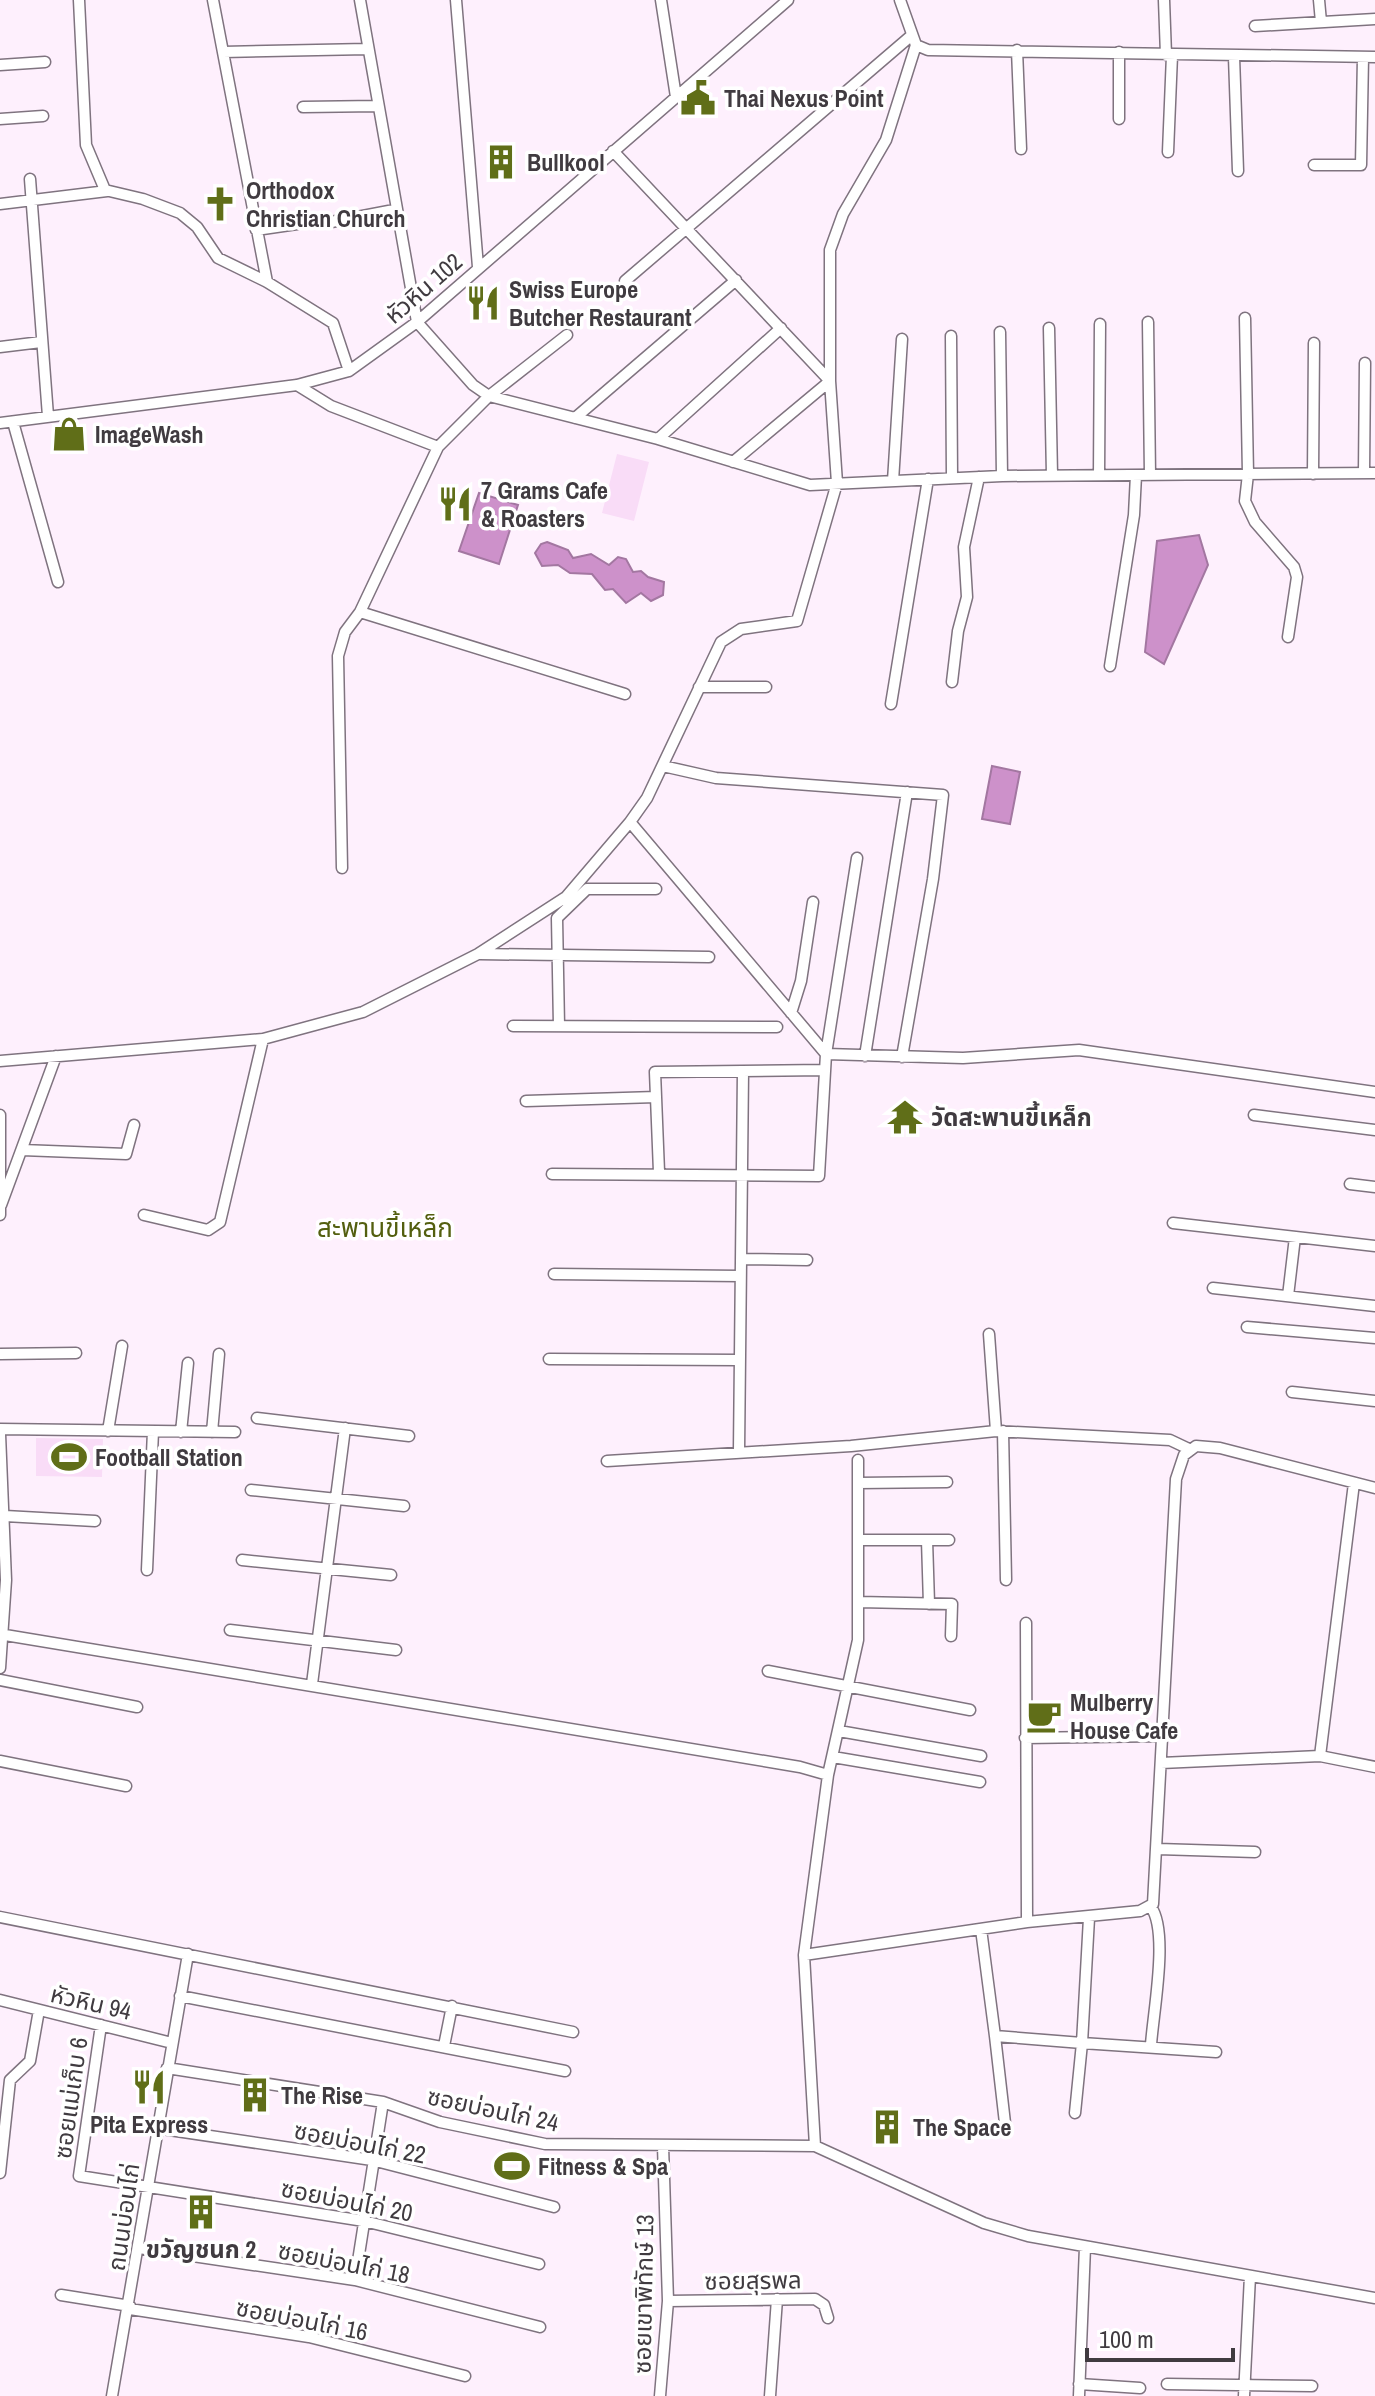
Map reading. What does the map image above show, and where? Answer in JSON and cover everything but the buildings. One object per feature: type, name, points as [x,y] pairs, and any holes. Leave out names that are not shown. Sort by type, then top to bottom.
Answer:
[{"type":"street","points":[[79,0],[86,145],[107,191]]},
{"type":"street","points":[[213,0],[267,282]]},
{"type":"street","points":[[360,0],[394,210],[417,322],[473,385],[489,396],[658,439],[810,485],[952,477],[1369,473],[1365,363]]},
{"type":"street","points":[[456,0],[478,267]]},
{"type":"street","points":[[661,0],[676,97]]},
{"type":"street","name":"หัวหิน 102","points":[[0,423],[297,385],[349,371],[417,322],[788,0]]},
{"type":"street","points":[[0,1061],[263,1039],[363,1012],[478,954],[566,897],[630,822],[663,766],[699,687],[728,634],[797,621],[837,483],[830,381],[830,250],[843,214],[886,140],[914,40],[900,0]]},
{"type":"street","points":[[1164,0],[1169,55],[1168,152]]},
{"type":"street","points":[[1319,0],[1321,22]]},
{"type":"street","points":[[1255,26],[1375,19]]},
{"type":"street","points":[[914,40],[928,50],[1375,57]]},
{"type":"street","points":[[625,281],[914,40]]},
{"type":"street","points":[[223,52],[367,49]]},
{"type":"street","points":[[1017,50],[1021,149]]},
{"type":"street","points":[[1119,52],[1119,119]]},
{"type":"street","points":[[1234,57],[1238,171]]},
{"type":"street","points":[[1314,165],[1361,165],[1363,57]]},
{"type":"street","points":[[0,65],[45,62]]},
{"type":"street","points":[[303,107],[377,106]]},
{"type":"street","points":[[0,119],[43,116]]},
{"type":"street","points":[[613,151],[830,381]]},
{"type":"street","points":[[30,179],[48,416]]},
{"type":"street","points":[[0,204],[107,191],[143,199],[180,213],[197,227],[218,258],[267,282],[333,323],[349,371]]},
{"type":"street","points":[[326,223],[394,210]]},
{"type":"street","points":[[256,230],[297,224]]},
{"type":"street","points":[[575,418],[736,280]]},
{"type":"street","points":[[1245,318],[1248,474],[1245,501],[1249,513],[1294,567],[1297,577],[1288,637]]},
{"type":"street","points":[[1148,322],[1150,475]]},
{"type":"street","points":[[1099,475],[1100,324]]},
{"type":"street","points":[[658,439],[781,328]]},
{"type":"street","points":[[1049,328],[1052,475]]},
{"type":"street","points":[[1000,332],[1002,476]]},
{"type":"street","points":[[342,868],[338,656],[345,632],[360,612],[438,447],[489,396],[567,335]]},
{"type":"street","points":[[951,336],[952,477]]},
{"type":"street","points":[[893,481],[902,339]]},
{"type":"street","points":[[0,347],[41,342]]},
{"type":"street","points":[[1313,474],[1314,343]]},
{"type":"street","points":[[733,462],[830,381]]},
{"type":"street","points":[[297,385],[331,406],[438,447]]},
{"type":"street","points":[[13,422],[58,582]]},
{"type":"street","points":[[1110,666],[1134,515],[1136,475]]},
{"type":"street","points":[[952,682],[958,631],[967,597],[964,547],[979,477]]},
{"type":"street","points":[[891,704],[928,479]]},
{"type":"street","points":[[360,612],[625,694]]},
{"type":"street","points":[[699,687],[766,687]]},
{"type":"street","points":[[663,766],[716,778],[941,793],[944,797],[902,1057]]},
{"type":"street","points":[[865,1056],[907,792]]},
{"type":"street","points":[[630,822],[826,1054],[963,1058],[1079,1050],[1375,1092]]},
{"type":"street","points":[[552,1174],[659,1172],[819,1176],[826,1054],[857,858]]},
{"type":"street","points":[[559,1026],[557,918],[587,889],[656,889]]},
{"type":"street","points":[[791,1013],[801,981],[813,902]]},
{"type":"street","points":[[478,954],[709,957]]},
{"type":"street","points":[[513,1026],[777,1027]]},
{"type":"street","points":[[144,1215],[208,1230],[220,1222],[263,1039]]},
{"type":"street","points":[[1,1205],[56,1056]]},
{"type":"street","points":[[659,1172],[655,1072],[825,1070]]},
{"type":"street","points":[[739,1451],[743,1071]]},
{"type":"street","points":[[526,1101],[656,1097]]},
{"type":"street","points":[[0,1115],[0,1215]]},
{"type":"street","points":[[1254,1115],[1375,1130]]},
{"type":"street","points":[[22,1150],[126,1154],[134,1125]]},
{"type":"street","points":[[1350,1184],[1375,1187]]},
{"type":"street","points":[[1173,1223],[1375,1246]]},
{"type":"street","points":[[1288,1296],[1295,1237]]},
{"type":"street","points":[[741,1259],[807,1260]]},
{"type":"street","points":[[554,1274],[740,1276]]},
{"type":"street","points":[[1213,1288],[1375,1306]]},
{"type":"street","points":[[1247,1327],[1375,1338]]},
{"type":"street","points":[[989,1334],[1000,1431],[1006,1580]]},
{"type":"street","points":[[108,1431],[122,1346]]},
{"type":"street","points":[[0,1354],[76,1353]]},
{"type":"street","points":[[212,1432],[219,1354]]},
{"type":"street","points":[[549,1359],[739,1360]]},
{"type":"street","points":[[181,1432],[188,1363]]},
{"type":"street","points":[[1292,1392],[1375,1401]]},
{"type":"street","points":[[257,1418],[409,1436]]},
{"type":"street","points":[[312,1684],[320,1641],[345,1428]]},
{"type":"street","points":[[147,1570],[153,1431]]},
{"type":"street","points":[[607,1461],[851,1446],[1000,1431],[1170,1440],[1189,1449]]},
{"type":"street","points":[[0,1668],[5,1635],[0,1432],[235,1432]]},
{"type":"street","points":[[1151,2045],[1159,1941],[1157,1915],[1151,1907],[1158,1849],[1160,1736],[1176,1479],[1180,1462],[1189,1449],[1203,1445],[1375,1488]]},
{"type":"street","points":[[858,1460],[858,1640],[828,1775],[804,1955],[815,2146],[984,2223],[1085,2247],[1375,2298]]},
{"type":"street","points":[[858,1483],[947,1482]]},
{"type":"street","points":[[1320,1756],[1354,1483]]},
{"type":"street","points":[[251,1490],[404,1506]]},
{"type":"street","points":[[4,1522],[95,1521]]},
{"type":"street","points":[[858,1540],[949,1540]]},
{"type":"street","points":[[927,1540],[929,1604]]},
{"type":"street","points":[[242,1560],[391,1575]]},
{"type":"street","points":[[859,1602],[952,1604],[951,1636]]},
{"type":"street","points":[[1026,1623],[1027,1922]]},
{"type":"street","points":[[230,1630],[396,1650]]},
{"type":"street","points":[[5,1635],[800,1767],[828,1775]]},
{"type":"street","points":[[768,1671],[970,1710]]},
{"type":"street","points":[[0,1680],[137,1707]]},
{"type":"street","points":[[839,1731],[981,1756]]},
{"type":"street","points":[[1025,1738],[1160,1736]]},
{"type":"street","points":[[1161,1763],[1320,1756],[1375,1767]]},
{"type":"street","points":[[833,1757],[980,1782]]},
{"type":"street","points":[[0,1761],[126,1786]]},
{"type":"street","points":[[1158,1849],[1255,1852]]},
{"type":"street","points":[[804,1955],[1027,1922],[1089,1918],[1151,1907]]},
{"type":"street","points":[[0,1917],[573,2032]]},
{"type":"street","points":[[1075,2113],[1089,1918]]},
{"type":"street","points":[[981,1929],[1005,2123]]},
{"type":"street","name":"ถนนบ่อนไก่","points":[[112,2396],[130,2308],[146,2187],[188,1954]]},
{"type":"street","points":[[180,1996],[565,2071]]},
{"type":"street","name":"หัวหิน 94","points":[[0,2000],[172,2043]]},
{"type":"street","points":[[444,2046],[452,2006]]},
{"type":"street","points":[[0,2173],[10,2080],[30,2061],[39,2010]]},
{"type":"street","name":"ซอยแม่เก็บ 6","points":[[79,2176],[101,2025]]},
{"type":"street","points":[[995,2036],[1216,2052]]},
{"type":"street","name":"ซอยบ่อนไก่ 24","points":[[167,2068],[383,2102],[440,2122],[545,2144],[815,2146]]},
{"type":"street","points":[[355,2280],[383,2102]]},
{"type":"street","name":"ซอยบ่อนไก่ 22","points":[[156,2128],[372,2160],[554,2207]]},
{"type":"street","name":"ซอยเขาพิทักษ์ 13","points":[[660,2396],[668,2301],[663,2146]]},
{"type":"street","name":"ซอยบ่อนไก่ 20","points":[[79,2176],[364,2221],[539,2264]]},
{"type":"street","points":[[1085,2247],[1079,2390],[1140,2388]]},
{"type":"street","name":"ซอยบ่อนไก่ 18","points":[[139,2248],[355,2280],[540,2327]]},
{"type":"street","points":[[1244,2391],[1250,2276]]},
{"type":"street","name":"ซอยบ่อนไก่ 16","points":[[61,2295],[309,2337],[465,2376]]},
{"type":"street","points":[[770,2396],[777,2299]]},
{"type":"street","name":"ซอยสุรพล","points":[[668,2301],[815,2299],[824,2305],[828,2318]]},
{"type":"street","points":[[1167,2384],[1244,2391],[1312,2386]]},
{"type":"shaded area","points":[[617,454],[649,462],[634,521],[602,513]]},
{"type":"shaded area","points":[[479,493],[518,505],[499,564],[459,551]]},
{"type":"shaded area","points":[[1199,535],[1208,565],[1164,664],[1145,652],[1157,541]]},
{"type":"shaded area","points":[[547,542],[568,550],[573,558],[591,554],[609,565],[618,557],[626,559],[633,572],[641,571],[664,582],[663,595],[651,601],[641,593],[626,603],[613,589],[605,590],[592,574],[570,573],[558,565],[542,566],[535,553],[541,544]]},
{"type":"shaded area","points":[[992,766],[1020,772],[1010,824],[982,819]]},
{"type":"shaded area","name":"Football Station","points":[[36,1438],[103,1439],[102,1477],[36,1476]]},
{"type":"place","name":"Thai Nexus Point","points":[[698,98]]},
{"type":"place","name":"Bullkool","points":[[501,162]]},
{"type":"place","name":"Orthodox Christian Church","points":[[220,204]]},
{"type":"place","name":"Swiss Europe Butcher Restaurant","points":[[483,303]]},
{"type":"place","name":"ImageWash","points":[[69,434]]},
{"type":"place","name":"7 Grams Cafe & Roasters","points":[[455,504]]},
{"type":"place","name":"วัดสะพานขี้เหล็ก","points":[[905,1117]]},
{"type":"place","name":"Football Station","points":[[69,1457]]},
{"type":"place","name":"Mulberry House Cafe","points":[[1044,1716]]},
{"type":"place","name":"Pita Express","points":[[149,2087]]},
{"type":"place","name":"The Rise","points":[[255,2095]]},
{"type":"place","name":"The Space","points":[[887,2127]]},
{"type":"place","name":"Fitness & Spa","points":[[512,2166]]},
{"type":"place","name":"ขวัญชนก 2","points":[[201,2212]]},
{"type":"district","name":"สะพานขี้เหล็ก","points":[[385,1227]]}]
